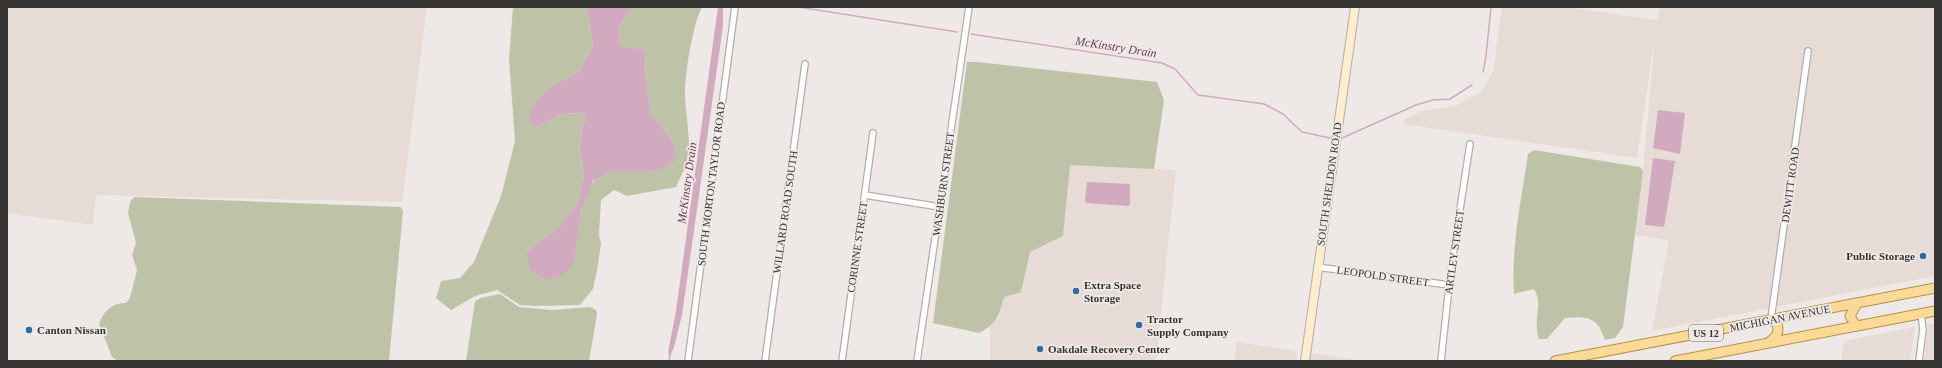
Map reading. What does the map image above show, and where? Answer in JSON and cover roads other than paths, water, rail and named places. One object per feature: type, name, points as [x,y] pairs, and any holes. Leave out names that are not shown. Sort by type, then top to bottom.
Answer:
[{"type":"main road","name":"MICHIGAN AVENUE","points":[[1555,361],[1692,336],[1771,319],[1935,288]]},
{"type":"main road","points":[[1856,326],[1850,315],[1857,303]]},
{"type":"main road","name":"MICHIGAN AVENUE","points":[[1675,361],[1935,311]]},
{"type":"main road","points":[[1769,342],[1775,338],[1778,330],[1777,324],[1771,319]]},
{"type":"street","name":"SOUTH MORTON TAYLOR ROAD","points":[[688,361],[735,7]]},
{"type":"street","name":"WASHBURN STREET","points":[[918,361],[969,7]]},
{"type":"street","name":"SOUTH SHELDON ROAD","points":[[1305,361],[1354,7]]},
{"type":"street","name":"DEWITT ROAD","points":[[1771,319],[1808,51]]},
{"type":"street","name":"WILLARD ROAD SOUTH","points":[[765,361],[805,64]]},
{"type":"street","name":"CORINNE STREET","points":[[842,361],[873,133]]},
{"type":"street","name":"ARTLEY STREET","points":[[1441,361],[1449,285],[1470,144]]},
{"type":"street","points":[[865,195],[940,208]]},
{"type":"street","name":"LEOPOLD STREET","points":[[1317,267],[1449,285]]},
{"type":"street","points":[[1919,361],[1923,329],[1921,314]]},
{"type":"waterway","name":"McKinstry Drain","points":[[798,7],[957,32]]},
{"type":"waterway","name":"McKinstry Drain","points":[[1483,72],[1491,7]]},
{"type":"waterway","name":"McKinstry Drain","points":[[971,34],[1162,63],[1175,69],[1198,95],[1264,104],[1283,114],[1302,132],[1330,138]]},
{"type":"waterway","name":"McKinstry Drain","points":[[1340,139],[1416,105],[1433,100],[1450,99],[1472,85]]},
{"type":"waterway","name":"McKinstry Drain","points":[[669,361],[670,355]]},
{"type":"place","name":"Public Storage","points":[[1923,256]]},
{"type":"place","name":"Extra Space Storage","points":[[1076,291]]},
{"type":"place","name":"Tractor Supply Company","points":[[1139,325]]},
{"type":"place","name":"Canton Nissan","points":[[29,330]]},
{"type":"place","name":"Oakdale Recovery Center","points":[[1040,349]]}]
